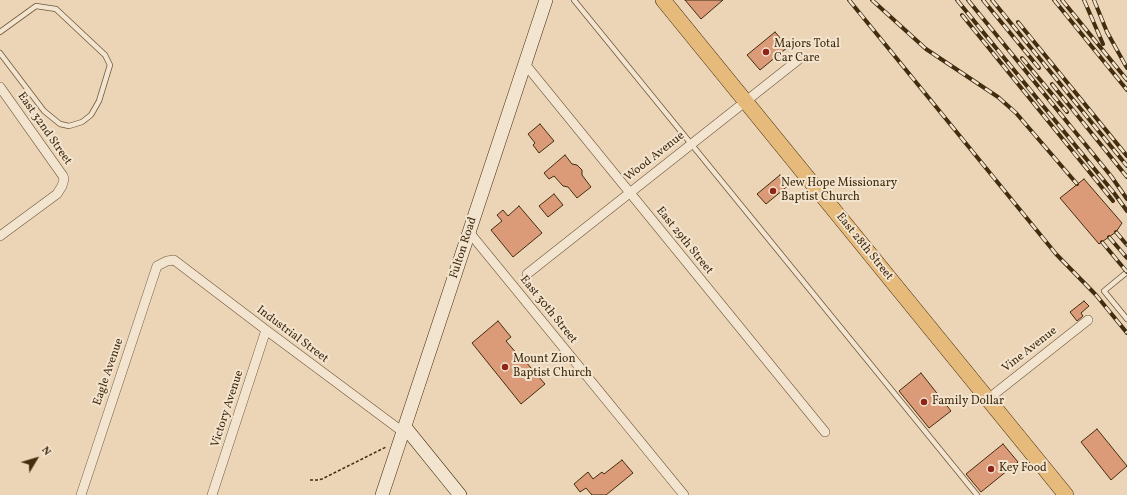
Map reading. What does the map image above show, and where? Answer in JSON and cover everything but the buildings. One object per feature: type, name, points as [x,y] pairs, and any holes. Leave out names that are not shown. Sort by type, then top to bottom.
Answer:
[{"type":"main road","name":"East 28th Street","points":[[663,0],[1066,495]]},
{"type":"street","name":"Fulton Road","points":[[382,495],[546,0]]},
{"type":"street","name":"Wood Avenue","points":[[527,274],[798,60]]},
{"type":"street","name":"East 29th Street","points":[[525,64],[825,432]]},
{"type":"street","name":"East 32nd Street","points":[[0,236],[57,194],[62,186],[63,176],[1,91]]},
{"type":"street","name":"East 30th Street","points":[[469,232],[684,495]]},
{"type":"street","name":"Industrial Street","points":[[167,261],[174,260],[266,330],[404,429]]},
{"type":"street","name":"Eagle Avenue","points":[[81,495],[157,266],[167,261]]},
{"type":"street","name":"Vine Avenue","points":[[988,399],[1088,320]]},
{"type":"street","name":"Victory Avenue","points":[[212,495],[266,330]]},
{"type":"street","points":[[404,429],[460,495]]},
{"type":"lane","points":[[574,0],[977,495]]},
{"type":"lane","points":[[0,32],[36,6],[56,9],[105,55],[110,65],[99,101],[91,115],[82,122],[69,126],[60,124],[44,111],[0,53]]},
{"type":"lane","points":[[1127,272],[1104,291],[1127,319]]},
{"type":"path","points":[[310,480],[322,479],[389,446]]},
{"type":"railway","points":[[849,0],[1056,254],[1096,295],[1127,333]]},
{"type":"railway","points":[[872,0],[926,49],[998,97],[1016,113],[1077,184]]},
{"type":"railway","points":[[957,0],[1127,211]]},
{"type":"railway","points":[[968,0],[1111,176],[1127,199]]},
{"type":"railway","points":[[983,0],[1039,68]]},
{"type":"railway","points":[[992,0],[1127,166]]},
{"type":"railway","points":[[1054,0],[1127,90]]},
{"type":"railway","points":[[1062,0],[1127,80]]},
{"type":"railway","points":[[1084,0],[1103,44]]},
{"type":"railway","points":[[1094,0],[1107,32],[1127,68]]},
{"type":"railway","points":[[962,15],[1113,201]]},
{"type":"railway","points":[[1018,22],[1127,156]]},
{"type":"railway","points":[[1022,58],[1067,112]]},
{"type":"railway","points":[[1052,84],[1127,177]]},
{"type":"railway","points":[[1116,232],[1127,245]]},
{"type":"railway","points":[[1109,237],[1127,258]]},
{"type":"railway","points":[[1102,242],[1127,272]]},
{"type":"place","name":"Majors Total Car Care","points":[[766,52]]},
{"type":"place","name":"New Hope Missionary Baptist Church","points":[[773,191]]},
{"type":"place","name":"Mount Zion Baptist Church","points":[[505,367]]},
{"type":"place","name":"Family Dollar","points":[[924,402]]},
{"type":"place","name":"Key Food","points":[[991,469]]}]
